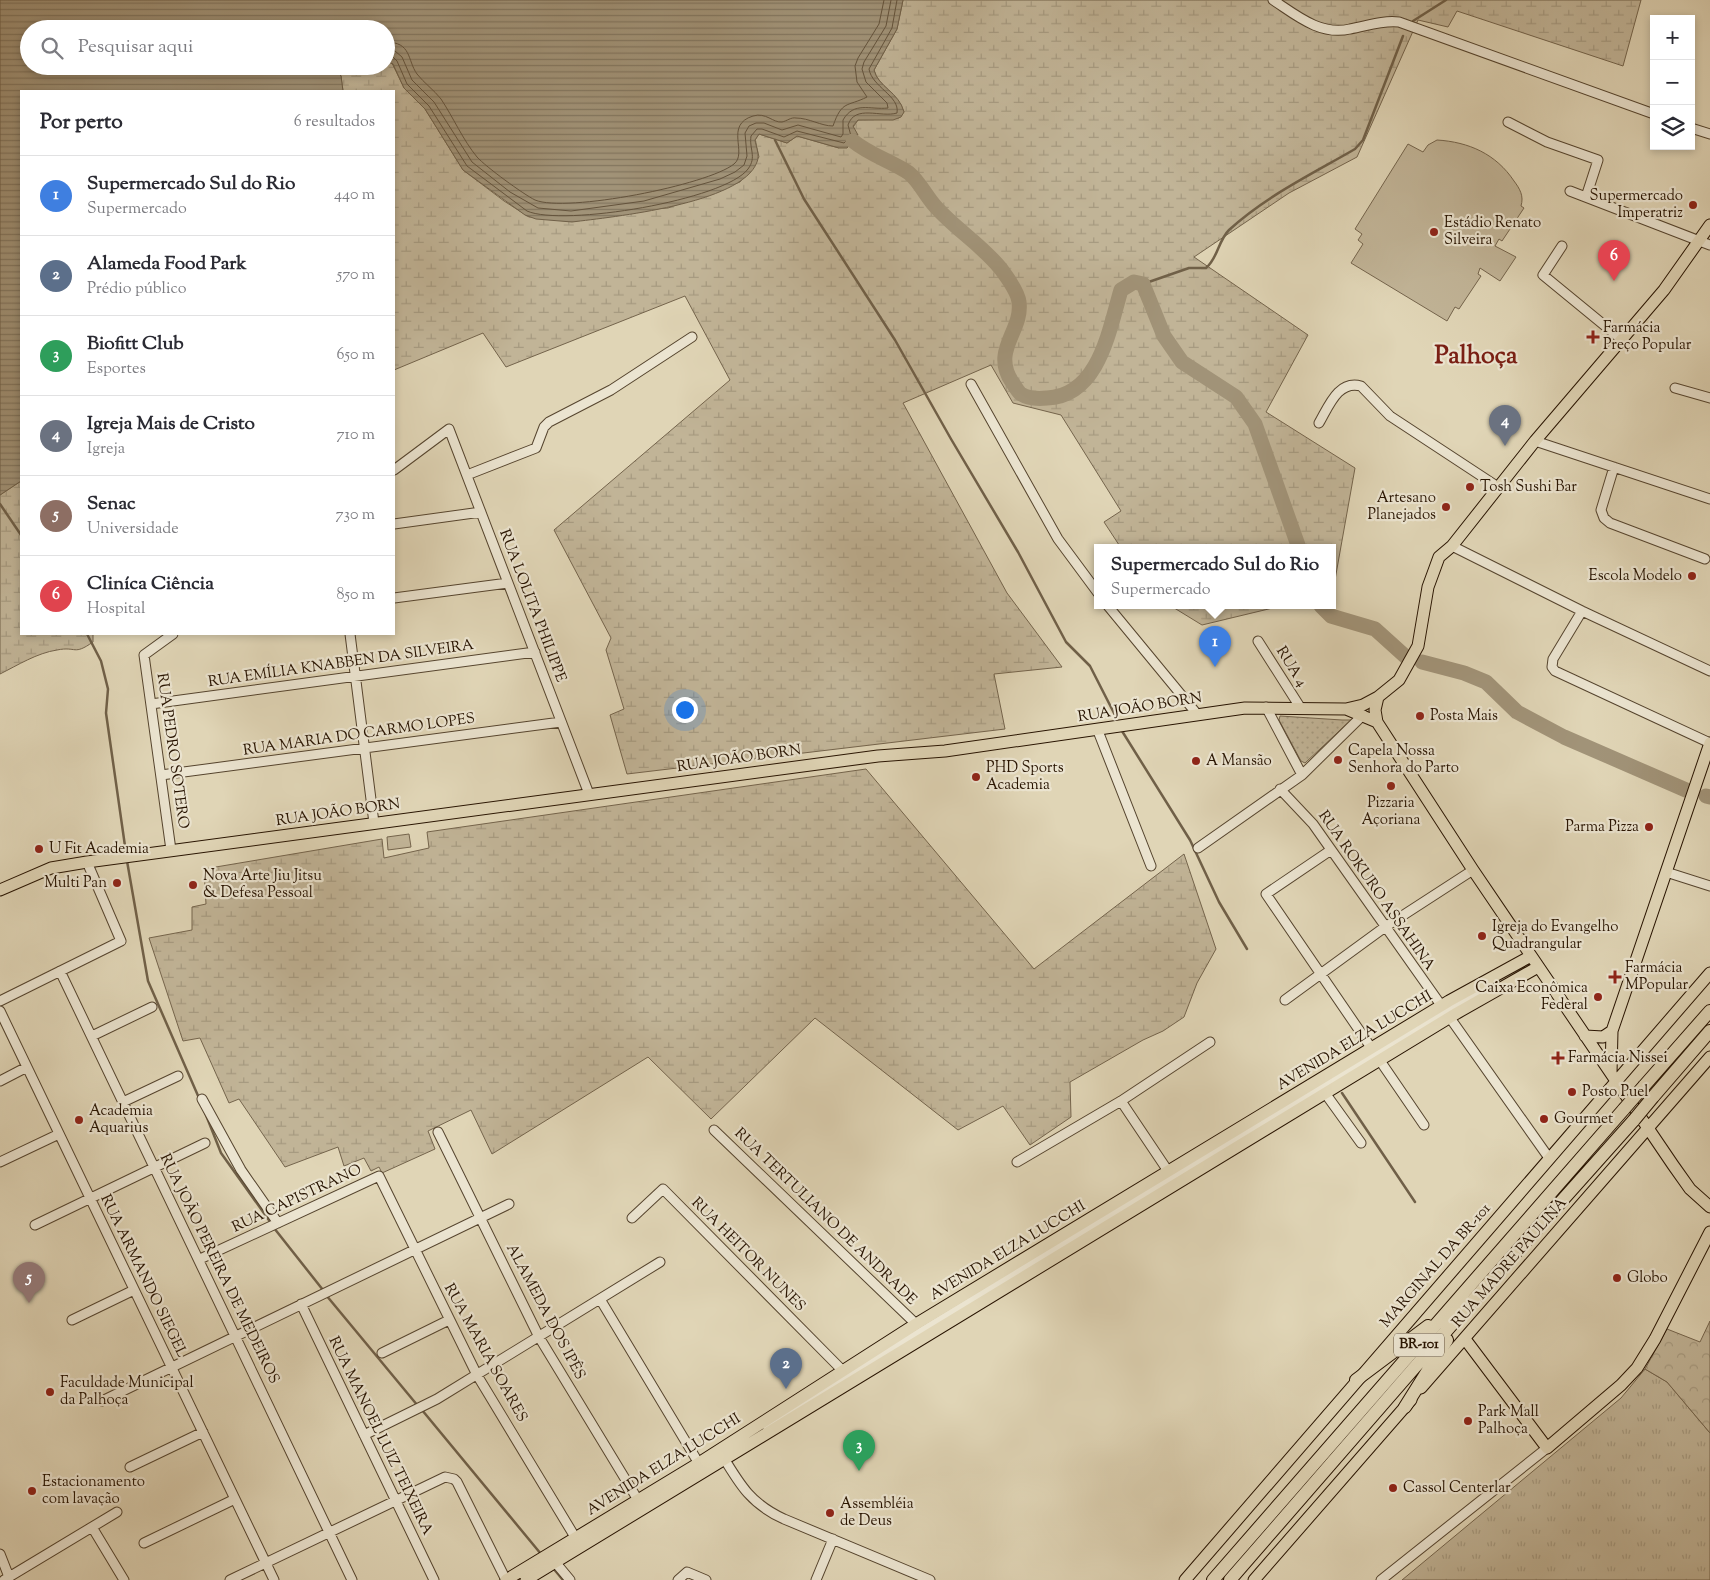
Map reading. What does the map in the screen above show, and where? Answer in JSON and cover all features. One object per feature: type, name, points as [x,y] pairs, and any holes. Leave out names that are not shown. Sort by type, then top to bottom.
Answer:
[{"type":"highway","name":"BR-101","points":[[1213,1580],[1710,1010]]},
{"type":"highway","name":"BR-101","points":[[1230,1580],[1710,1031]]},
{"type":"highway","points":[[1405,1408],[1468,1306]]},
{"type":"highway","points":[[1356,1380],[1450,1309]]},
{"type":"main road","points":[[1346,709],[1363,705],[1378,697],[1399,680],[1418,646],[1431,578],[1439,558],[1452,546],[1535,441],[1664,290],[1710,225]]},
{"type":"main road","points":[[1378,697],[1375,710],[1377,722],[1473,870],[1686,1184],[1707,1200]]},
{"type":"main road","name":"RUA JOÃO BORN","points":[[0,890],[51,868],[172,850],[878,756],[945,751],[964,747],[1098,731],[1197,714],[1266,707],[1346,709]]},
{"type":"main road","points":[[1346,709],[1377,722]]},
{"type":"main road","points":[[1614,1077],[1612,1031],[1710,743]]},
{"type":"main road","name":"AVENIDA ELZA LUCCHI","points":[[721,1455],[843,1371],[916,1324],[1015,1273],[1168,1171],[1375,1054],[1531,956]]},
{"type":"main road","name":"AVENIDA ELZA LUCCHI","points":[[1446,1011],[1538,967]]},
{"type":"main road","name":"MARGINAL DA BR-101","points":[[1185,1580],[1604,1095],[1614,1077],[1710,973]]},
{"type":"main road","points":[[1586,1036],[1603,1038],[1612,1031]]},
{"type":"main road","name":"AVENIDA ELZA LUCCHI","points":[[578,1541],[702,1467],[1015,1273],[1325,1093],[1375,1054]]},
{"type":"main road","name":"RUA MADRE PAULINA","points":[[1254,1580],[1710,1057]]},
{"type":"main road","points":[[1604,1095],[1619,1094],[1626,1096]]},
{"type":"main road","points":[[1465,1339],[1547,1448],[1622,1385],[1637,1368],[1655,1339],[1710,1232]]},
{"type":"main road","name":"AVENIDA ELZA LUCCHI","points":[[506,1580],[547,1561],[638,1500],[702,1467]]},
{"type":"main road","name":"AVENIDA ELZA LUCCHI","points":[[526,1580],[547,1561]]},
{"type":"street","points":[[1273,0],[1320,29],[1340,31],[1388,21],[1399,22],[1650,113]]},
{"type":"street","points":[[1508,122],[1547,142],[1598,160],[1586,197]]},
{"type":"street","points":[[1695,129],[1710,134]]},
{"type":"street","points":[[1570,191],[1710,245]]},
{"type":"street","points":[[1562,246],[1543,275],[1621,339]]},
{"type":"street","points":[[467,475],[536,448],[544,427],[549,422],[567,411],[603,395],[692,338]]},
{"type":"street","points":[[971,384],[1058,539],[1094,588]]},
{"type":"street","points":[[1319,423],[1342,388],[1347,384],[1361,386],[1390,416],[1498,487]]},
{"type":"street","points":[[1675,388],[1710,398]]},
{"type":"street","name":"RUA LOLITA PHILIPPE","points":[[395,469],[449,429],[589,794]]},
{"type":"street","points":[[1535,441],[1710,499]]},
{"type":"street","points":[[1614,467],[1601,510],[1604,518],[1610,524],[1705,559]]},
{"type":"street","points":[[395,524],[481,512]]},
{"type":"street","points":[[1452,546],[1582,611],[1710,671]]},
{"type":"street","points":[[395,598],[508,583]]},
{"type":"street","points":[[1110,609],[1197,714]]},
{"type":"street","points":[[1582,611],[1553,658],[1552,666],[1555,671],[1710,743]]},
{"type":"street","name":"RUA PEDRO SOTERO","points":[[172,635],[144,655],[172,850]]},
{"type":"street","points":[[350,635],[374,823]]},
{"type":"street","name":"RUA 4","points":[[1258,641],[1300,707]]},
{"type":"street","name":"RUA EMÍLIA KNABBEN DA SILVEIRA","points":[[151,704],[534,652]]},
{"type":"street","points":[[1266,707],[1302,775]]},
{"type":"street","points":[[1198,848],[1302,775],[1363,715]]},
{"type":"street","name":"RUA MARIA DO CARMO LOPES","points":[[161,775],[562,722]]},
{"type":"street","points":[[1098,731],[1151,866]]},
{"type":"street","name":"RUA ROKURO ASSAHINA","points":[[1280,789],[1313,824],[1549,1158]]},
{"type":"street","points":[[1331,850],[1266,894],[1424,1125]]},
{"type":"street","points":[[0,1001],[121,941],[87,862]]},
{"type":"street","points":[[1285,1000],[1385,927],[1473,870]]},
{"type":"street","points":[[1666,872],[1710,886]]},
{"type":"street","points":[[1446,1011],[1522,964]]},
{"type":"street","name":"RUA JOÃO PEREIRA DE MEDEIROS","points":[[60,971],[331,1532],[352,1580]]},
{"type":"street","points":[[92,1036],[152,1007]]},
{"type":"street","name":"RUA ARMANDO SIEGEL","points":[[0,1011],[274,1580]]},
{"type":"street","points":[[1017,1162],[1120,1101],[1210,1042]]},
{"type":"street","points":[[1015,1273],[1375,1054]]},
{"type":"street","points":[[0,1080],[27,1067]]},
{"type":"street","points":[[123,1102],[178,1076]]},
{"type":"street","points":[[1325,1093],[1361,1143]]},
{"type":"street","points":[[202,1099],[241,1170],[277,1224]]},
{"type":"street","points":[[1120,1101],[1168,1171]]},
{"type":"street","name":"RUA TERTULIANO DE ANDRADE","points":[[714,1130],[916,1324]]},
{"type":"street","name":"ALAMEDA DOS IPÊS","points":[[438,1132],[479,1218],[540,1337],[638,1500]]},
{"type":"street","points":[[0,1162],[59,1134]]},
{"type":"street","points":[[35,1226],[205,1143]]},
{"type":"street","name":"RUA CAPISTRANO","points":[[200,1259],[379,1176]]},
{"type":"street","name":"RUA MARIA SOARES","points":[[379,1176],[477,1375],[578,1541]]},
{"type":"street","name":"RUA HEITOR NUNES","points":[[632,1218],[663,1189],[843,1371]]},
{"type":"street","points":[[102,1401],[509,1204]]},
{"type":"street","points":[[364,1435],[414,1412],[540,1337],[660,1262]]},
{"type":"street","points":[[72,1320],[134,1290]]},
{"type":"street","points":[[600,1299],[702,1467]]},
{"type":"street","name":"RUA MANOEL LUIZ TEIXEIRA","points":[[302,1304],[434,1580]]},
{"type":"street","points":[[382,1353],[450,1320]]},
{"type":"street","points":[[130,1467],[203,1432]]},
{"type":"street","points":[[1381,1580],[1547,1448]]},
{"type":"street","points":[[721,1455],[746,1493],[763,1508],[930,1580]]},
{"type":"street","points":[[230,1580],[395,1500],[441,1479],[450,1478],[457,1482],[506,1580]]},
{"type":"street","points":[[144,1543],[235,1499]]},
{"type":"street","points":[[0,1554],[7,1578],[117,1512]]},
{"type":"street","points":[[92,1527],[124,1580]]},
{"type":"street","points":[[816,1580],[833,1539]]},
{"type":"street","points":[[515,1580],[547,1561],[570,1580]]},
{"type":"street","points":[[678,1580],[687,1572],[706,1580]]},
{"type":"green space","points":[[903,0],[1641,0],[1623,66],[1457,11],[1448,27],[1418,20],[1357,157],[1289,193],[1194,257],[1308,335],[1266,412],[1355,468],[1336,574],[1336,544],[1118,544],[1104,522],[1121,511],[1061,415],[1013,403],[991,365],[903,403],[1007,593],[1062,667],[994,674],[1005,729],[627,774],[610,715],[624,709],[606,650],[611,638],[554,530],[730,380],[685,296],[506,367],[483,333],[395,370],[395,90],[343,90],[340,75],[395,75],[395,69],[404,88],[425,109],[463,170],[529,217],[668,208],[740,182],[759,157],[755,140],[759,134],[787,143],[797,136],[839,148],[858,120],[899,118],[904,112],[901,105],[876,76],[874,70],[897,29]]},
{"type":"green space","name":"Estádio Renato Silveira","points":[[1437,140],[1460,143],[1471,147],[1499,163],[1518,187],[1522,196],[1521,206],[1524,208],[1502,241],[1499,239],[1495,246],[1516,257],[1500,281],[1480,268],[1478,274],[1481,276],[1459,309],[1455,307],[1447,321],[1351,263],[1363,244],[1358,240],[1362,234],[1355,229],[1408,144],[1423,152],[1428,145]]},
{"type":"green space","points":[[20,482],[20,635],[93,635],[93,642],[78,650],[63,649],[42,654],[0,674],[0,495]]},
{"type":"green space","points":[[1176,609],[1269,609],[1202,625]]},
{"type":"green space","points":[[1280,716],[1351,720],[1305,763],[1301,761],[1279,720]]},
{"type":"green space","points":[[866,769],[1034,969],[1184,854],[1216,949],[1197,983],[1184,1017],[1163,1031],[1143,1040],[1070,1082],[1071,1117],[1030,1145],[1003,1106],[958,1130],[815,1018],[711,1119],[648,1057],[492,1154],[471,1110],[428,1131],[435,1149],[382,1173],[379,1167],[371,1171],[364,1158],[344,1166],[338,1147],[285,1167],[239,1099],[229,1103],[200,1038],[183,1041],[149,938],[192,930],[192,907],[206,904],[204,869],[382,839],[384,858],[429,848],[427,832]]},
{"type":"green space","points":[[409,834],[411,847],[388,850],[387,837]]},
{"type":"green space","points":[[1710,1321],[1710,1433],[1667,1382],[1645,1369],[1667,1329],[1700,1342]]},
{"type":"green space","points":[[1645,1369],[1667,1382],[1710,1433],[1710,1580],[1402,1580],[1621,1398]]},
{"type":"water","points":[[0,0],[903,0],[897,29],[874,70],[880,81],[898,99],[904,112],[901,117],[893,120],[858,120],[853,126],[858,135],[847,148],[839,148],[797,136],[787,143],[759,134],[755,140],[758,154],[757,162],[746,176],[727,188],[674,206],[572,222],[536,219],[525,215],[463,170],[425,109],[404,88],[395,68],[395,20],[20,20],[20,75],[340,75],[343,90],[20,90],[20,482],[0,495]]},
{"type":"waterway","points":[[1413,21],[1446,0]]},
{"type":"waterway","points":[[1143,284],[1189,268],[1206,268],[1213,259],[1225,234],[1243,218],[1290,186],[1355,149],[1363,140],[1403,36]]},
{"type":"waterway","points":[[775,140],[804,199],[895,340],[1018,552],[1066,642],[1090,666],[1116,717]]},
{"type":"waterway","points":[[853,141],[909,173],[935,206],[994,260],[1009,280],[1018,298],[1019,312],[1006,350],[1006,371],[1019,392],[1024,396],[1047,398],[1065,394],[1079,386],[1099,358],[1112,323],[1121,290],[1134,282],[1143,284],[1164,336],[1182,362],[1236,397],[1255,424],[1298,544]]},
{"type":"waterway","points":[[0,504],[20,534]]},
{"type":"waterway","points":[[1324,609],[1331,616],[1375,629],[1406,657]]},
{"type":"waterway","points":[[88,635],[101,661],[108,689],[106,713],[126,853]]},
{"type":"waterway","points":[[1422,662],[1464,673],[1486,682],[1517,712],[1564,737],[1686,790]]},
{"type":"waterway","points":[[1122,731],[1190,840],[1219,902],[1247,949]]},
{"type":"waterway","points":[[1706,796],[1710,797]]},
{"type":"waterway","points":[[127,861],[148,981],[199,1098]]},
{"type":"waterway","points":[[1342,1093],[1415,1202]]},
{"type":"waterway","points":[[204,1110],[221,1153],[271,1223]]},
{"type":"waterway","points":[[274,1228],[323,1290]]},
{"type":"waterway","points":[[326,1295],[418,1406]]},
{"type":"waterway","points":[[422,1410],[541,1554]]},
{"type":"waterway","points":[[553,1568],[563,1580]]},
{"type":"place","name":"Supermercado Imperatriz","points":[[1693,205]]},
{"type":"place","name":"Estádio Renato Silveira","points":[[1434,232]]},
{"type":"place","name":"Cliníca Ciência","points":[[1614,281]]},
{"type":"place","name":"Farmácia Preço Popular","points":[[1593,337]]},
{"type":"place","name":"Igreja Mais de Cristo","points":[[1505,446]]},
{"type":"place","name":"Tosh Sushi Bar","points":[[1470,487]]},
{"type":"place","name":"Artesano Planejados","points":[[1446,507]]},
{"type":"place","name":"Escola Modelo","points":[[1692,576]]},
{"type":"place","name":"Supermercado Sul do Rio","points":[[1215,667]]},
{"type":"place","name":"Posta Mais","points":[[1420,716]]},
{"type":"place","name":"Capela Nossa Senhora do Parto","points":[[1338,760]]},
{"type":"place","name":"A Mansão","points":[[1196,761]]},
{"type":"place","name":"PHD Sports Academia","points":[[976,777]]},
{"type":"place","name":"Pizzaria Açoriana","points":[[1391,786]]},
{"type":"place","name":"Parma Pizza","points":[[1649,827]]},
{"type":"place","name":"U Fit Academia","points":[[39,849]]},
{"type":"place","name":"Multi Pan","points":[[117,883]]},
{"type":"place","name":"Nova Arte Jiu Jitsu & Defesa Pessoal","points":[[193,885]]},
{"type":"place","name":"Igreja do Evangelho Quadrangular","points":[[1482,936]]},
{"type":"place","name":"Farmácia MPopular","points":[[1615,977]]},
{"type":"place","name":"Caixa Econômica Federal","points":[[1598,997]]},
{"type":"place","name":"Farmácia Nissei","points":[[1558,1058]]},
{"type":"place","name":"Posto Puel","points":[[1572,1092]]},
{"type":"place","name":"Gourmet","points":[[1544,1119]]},
{"type":"place","name":"Academia Aquarius","points":[[79,1120]]},
{"type":"place","name":"Globo","points":[[1617,1278]]},
{"type":"place","name":"Senac","points":[[29,1303]]},
{"type":"place","name":"Alameda Food Park","points":[[786,1389]]},
{"type":"place","name":"Faculdade Municipal da Palhoça","points":[[50,1392]]},
{"type":"place","name":"Park Mall Palhoça","points":[[1468,1421]]},
{"type":"place","name":"Biofitt Club","points":[[859,1471]]},
{"type":"place","name":"Cassol Centerlar","points":[[1393,1488]]},
{"type":"place","name":"Estacionamento com lavação","points":[[32,1491]]},
{"type":"place","name":"Assembléia de Deus","points":[[830,1513]]},
{"type":"district","name":"Palhoça","points":[[1476,357]]}]
